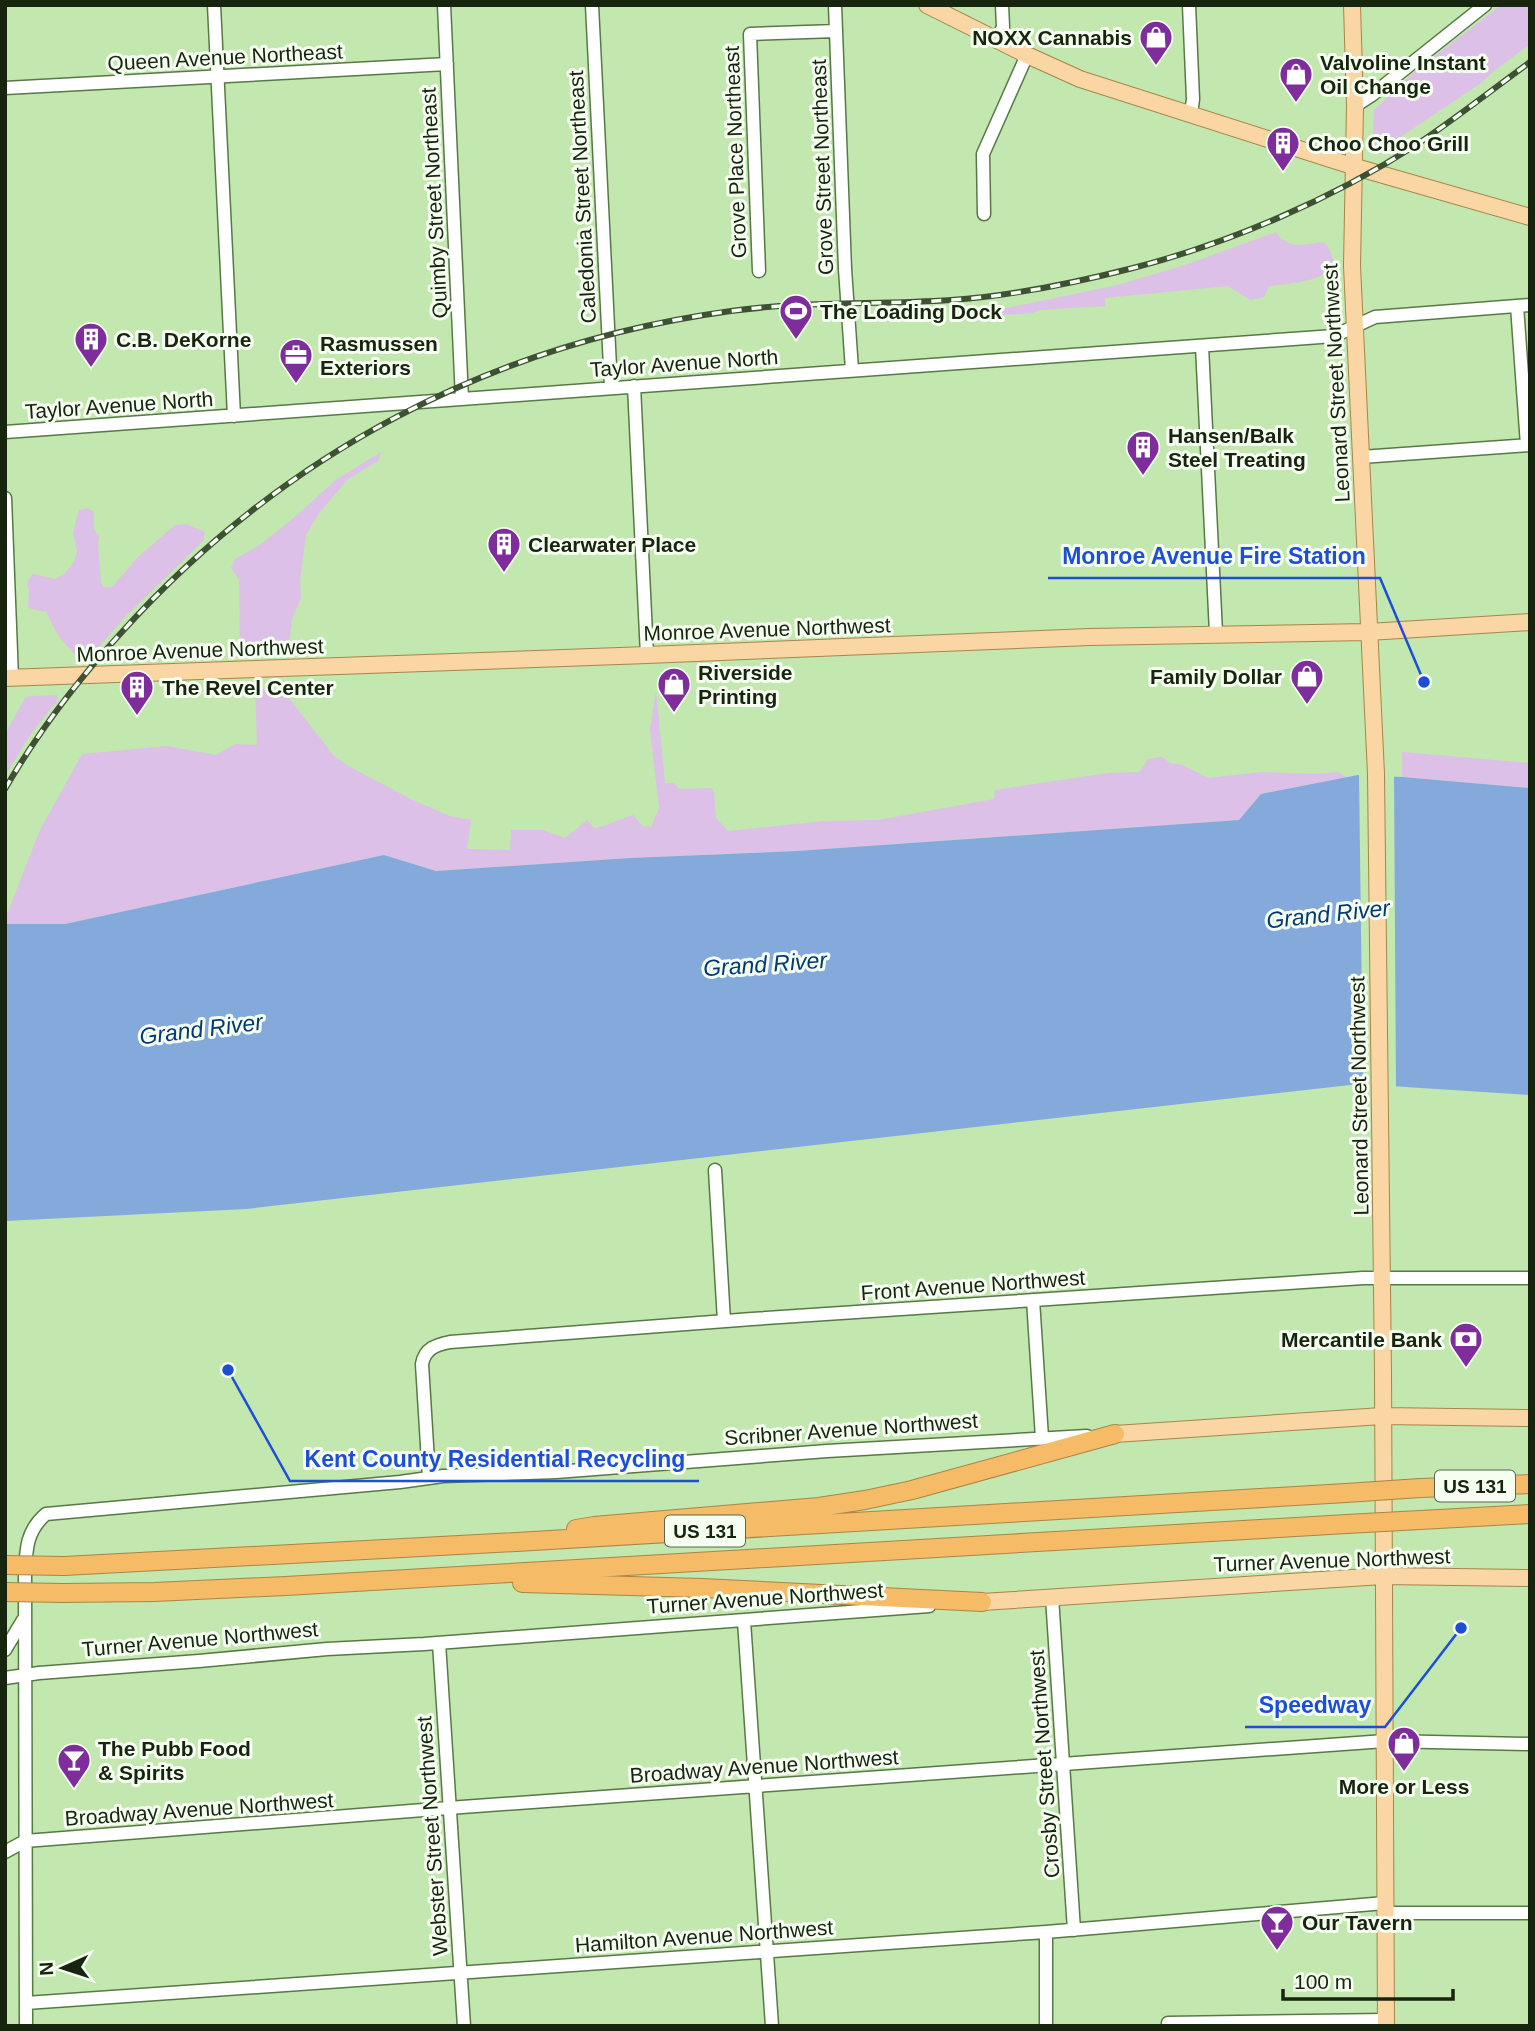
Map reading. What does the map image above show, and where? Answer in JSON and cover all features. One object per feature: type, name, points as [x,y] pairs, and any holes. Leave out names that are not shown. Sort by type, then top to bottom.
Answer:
[{"type":"highway","points":[[516,1542],[594,1526],[819,1507],[865,1500],[939,1483],[1115,1434]]},
{"type":"highway","name":"US 131","points":[[5,1565],[64,1566],[516,1542],[1530,1483]]},
{"type":"highway","name":"US 131","points":[[5,1592],[202,1590],[1530,1514]]},
{"type":"highway","points":[[411,1579],[702,1588],[982,1602]]},
{"type":"main road","points":[[927,5],[1080,79],[1352,166],[1530,217]]},
{"type":"main road","name":"Leonard Street Northwest","points":[[1352,5],[1355,106],[1351,233],[1376,774],[1386,2023]]},
{"type":"main road","name":"Monroe Avenue Northwest","points":[[9,678],[1089,636],[1368,632],[1530,622]]},
{"type":"main road","name":"Scribner Avenue Northwest","points":[[1115,1434],[1382,1416],[1530,1418]]},
{"type":"main road","name":"Turner Avenue Northwest","points":[[982,1602],[1383,1576],[1530,1578]]},
{"type":"street","points":[[214,5],[234,416]]},
{"type":"street","name":"Quimby Street Northeast","points":[[444,5],[462,399]]},
{"type":"street","name":"Caledonia Street Northeast","points":[[592,5],[611,387]]},
{"type":"street","name":"Grove Street Northeast","points":[[835,5],[845,269],[852,370]]},
{"type":"street","points":[[997,40],[1003,27],[1002,5]]},
{"type":"street","points":[[1189,5],[1193,99],[1191,114]]},
{"type":"street","points":[[1355,106],[1485,5]]},
{"type":"street","name":"Grove Place Northeast","points":[[759,271],[750,34],[836,31]]},
{"type":"street","points":[[984,214],[982,154],[1027,55]]},
{"type":"street","name":"Queen Avenue Northeast","points":[[5,88],[447,64]]},
{"type":"street","points":[[1361,457],[1528,445],[1523,305]]},
{"type":"street","name":"Taylor Avenue North","points":[[5,432],[1334,336],[1375,317],[1523,305]]},
{"type":"street","points":[[1202,346],[1216,633]]},
{"type":"street","points":[[634,386],[647,655]]},
{"type":"street","points":[[5,498],[9,678]]},
{"type":"street","points":[[715,1170],[724,1321]]},
{"type":"street","name":"Front Avenue Northwest","points":[[429,1478],[422,1364],[424,1354],[435,1346],[450,1342],[1381,1277],[1530,1278]]},
{"type":"street","points":[[1033,1300],[1042,1438]]},
{"type":"street","name":"Scribner Avenue Northwest","points":[[25,1617],[27,1544],[32,1530],[46,1514],[443,1476],[556,1472],[813,1452],[1115,1434]]},
{"type":"street","name":"Crosby Street Northwest","points":[[1052,1597],[1074,1930]]},
{"type":"street","name":"Turner Avenue Northwest","points":[[5,1678],[25,1674],[327,1649],[982,1602]]},
{"type":"street","points":[[5,1650],[25,1617]]},
{"type":"street","points":[[25,1617],[26,2026]]},
{"type":"street","points":[[744,1621],[772,2026]]},
{"type":"street","name":"Webster Street Northwest","points":[[439,1643],[464,2026]]},
{"type":"street","name":"Broadway Avenue Northwest","points":[[5,1852],[26,1841],[1064,1763],[1385,1741],[1530,1744]]},
{"type":"street","name":"Hamilton Avenue Northwest","points":[[26,2003],[1385,1908],[1530,1913]]},
{"type":"street","points":[[1045,1932],[1046,2026]]},
{"type":"street","points":[[1168,2023],[1386,2023]]},
{"type":"shaded area","points":[[1501,5],[1530,5],[1530,44],[1481,83],[1381,150],[1381,155],[1373,143],[1374,110],[1415,71]]},
{"type":"shaded area","points":[[1276,232],[1292,244],[1324,242],[1332,255],[1332,264],[1327,272],[1306,281],[1269,286],[1264,297],[1250,300],[1228,286],[1105,298],[1105,306],[1003,315],[1001,309],[1118,285],[1188,264]]},
{"type":"shaded area","points":[[381,452],[378,461],[348,479],[320,512],[306,535],[300,580],[301,598],[292,619],[288,652],[240,654],[239,580],[231,568],[235,559],[258,546],[289,522],[337,479]]},
{"type":"shaded area","points":[[87,508],[94,512],[94,530],[99,535],[101,583],[104,587],[112,587],[138,557],[175,525],[187,524],[205,532],[203,541],[125,617],[90,657],[77,657],[59,637],[46,612],[28,608],[27,582],[33,574],[55,579],[65,573],[74,562],[77,551],[73,533],[79,510]]},
{"type":"shaded area","points":[[255,688],[282,689],[334,756],[350,767],[413,800],[450,816],[471,820],[467,849],[510,850],[511,830],[543,830],[565,838],[587,820],[594,828],[633,815],[642,826],[651,827],[659,808],[650,729],[656,691],[665,783],[673,783],[680,789],[711,788],[714,791],[716,818],[728,831],[824,821],[878,820],[994,799],[995,790],[1108,773],[1140,772],[1148,759],[1162,757],[1170,763],[1183,765],[1208,778],[1262,772],[1338,772],[1348,778],[1261,794],[1239,820],[797,851],[630,858],[436,871],[384,855],[65,924],[5,924],[40,830],[82,754],[167,746],[216,755],[235,744],[257,745]]},
{"type":"shaded area","points":[[57,695],[58,700],[30,735],[5,776],[5,734],[25,698]]},
{"type":"shaded area","points":[[1402,752],[1530,763],[1530,788],[1402,777]]},
{"type":"water","name":"Grand River","points":[[1358,775],[1530,788],[1530,1095],[1359,1084],[246,1209],[5,1221],[5,924],[65,924],[384,855],[436,871],[630,858],[797,851],[1239,820],[1261,794]]},
{"type":"pier","points":[[1359,774],[1394,774],[1396,1090],[1363,1088]]},
{"type":"railway","points":[[5,789],[31,747],[74,688],[121,633],[184,569],[251,512],[322,461],[397,417],[475,380],[558,350],[643,327],[758,308],[997,295],[1088,279],[1170,258],[1279,217],[1384,165],[1459,115],[1530,62]]},
{"type":"place","name":"NOXX Cannabis","points":[[1156,67]]},
{"type":"place","name":"Valvoline Instant Oil Change","points":[[1296,104]]},
{"type":"place","name":"Choo Choo Grill","points":[[1283,173]]},
{"type":"place","name":"The Loading Dock","points":[[796,341]]},
{"type":"place","name":"C.B. DeKorne","points":[[91,369]]},
{"type":"place","name":"Rasmussen Exteriors","points":[[296,385]]},
{"type":"place","name":"Hansen/Balk Steel Treating","points":[[1143,477]]},
{"type":"place","name":"Clearwater Place","points":[[504,574]]},
{"type":"place","name":"Monroe Avenue Fire Station","points":[[1424,682]]},
{"type":"place","name":"Family Dollar","points":[[1307,706]]},
{"type":"place","name":"Riverside Printing","points":[[674,714]]},
{"type":"place","name":"The Revel Center","points":[[137,717]]},
{"type":"place","name":"Mercantile Bank","points":[[1466,1369]]},
{"type":"place","name":"Kent County Residential Recycling","points":[[228,1370]]},
{"type":"place","name":"Speedway","points":[[1461,1628]]},
{"type":"place","name":"More or Less","points":[[1404,1773]]},
{"type":"place","name":"The Pubb Food & Spirits","points":[[74,1790]]},
{"type":"place","name":"Our Tavern","points":[[1277,1952]]}]
